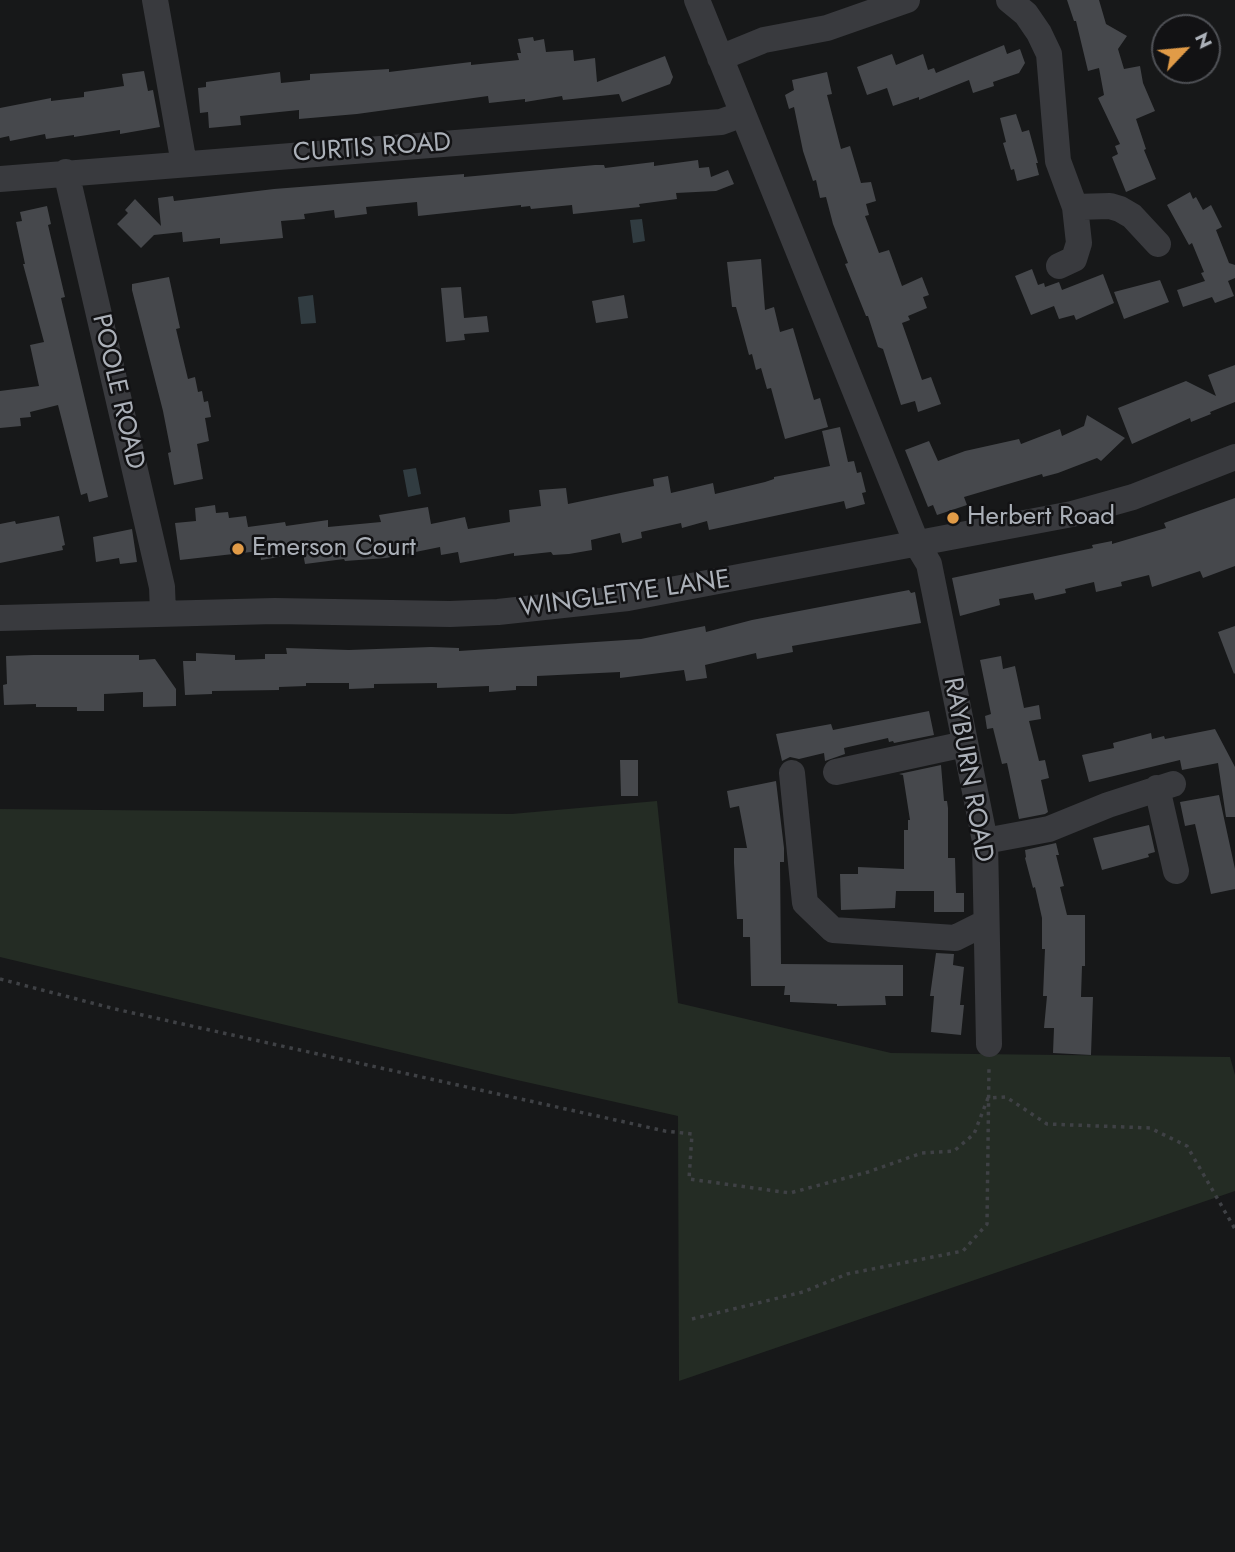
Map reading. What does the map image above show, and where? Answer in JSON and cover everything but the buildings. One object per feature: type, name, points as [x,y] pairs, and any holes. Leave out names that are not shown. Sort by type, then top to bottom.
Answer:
[{"type":"street","points":[[155,0],[184,164]]},
{"type":"street","points":[[697,0],[917,544]]},
{"type":"street","points":[[720,58],[764,40],[827,28],[907,0]]},
{"type":"street","points":[[1009,0],[1026,14],[1049,54],[1058,161],[1076,215],[1078,250],[1074,259],[1059,266]]},
{"type":"street","name":"CURTIS ROAD","points":[[0,179],[721,122],[743,114]]},
{"type":"street","name":"POOLE ROAD","points":[[66,172],[162,587],[163,613]]},
{"type":"street","points":[[1076,215],[1110,206],[1120,209],[1132,216],[1158,244]]},
{"type":"street","name":"WINGLETYE LANE","points":[[0,618],[275,611],[450,614],[537,609],[684,589],[1072,514],[1133,497],[1235,457]]},
{"type":"street","name":"RAYBURN ROAD","points":[[917,544],[929,564],[985,841],[989,1044]]},
{"type":"street","points":[[836,772],[965,744]]},
{"type":"street","points":[[792,773],[805,903],[833,930],[955,938],[985,923]]},
{"type":"street","points":[[985,841],[1049,829],[1165,786],[1176,871]]},
{"type":"path","points":[[0,979],[115,1009],[665,1131],[692,1134],[689,1179],[790,1193],[922,1153],[954,1151],[974,1134],[988,1098]]},
{"type":"path","points":[[692,1319],[803,1292],[847,1274],[963,1251],[987,1224],[989,1044]]},
{"type":"path","points":[[988,1098],[1006,1097],[1047,1124],[1150,1128],[1186,1146],[1235,1229]]},
{"type":"shaded area","points":[[642,219],[645,241],[633,243],[630,220]]},
{"type":"shaded area","points":[[313,295],[316,323],[301,324],[298,297]]},
{"type":"shaded area","points":[[416,468],[421,494],[408,497],[403,470]]},
{"type":"shaded area","points":[[657,801],[678,1003],[891,1053],[1230,1057],[1235,1075],[1235,1191],[679,1381],[678,1116],[0,957],[0,809],[512,814]]},
{"type":"place","name":"Herbert Road","points":[[953,518]]},
{"type":"place","name":"Emerson Court","points":[[238,549]]}]
